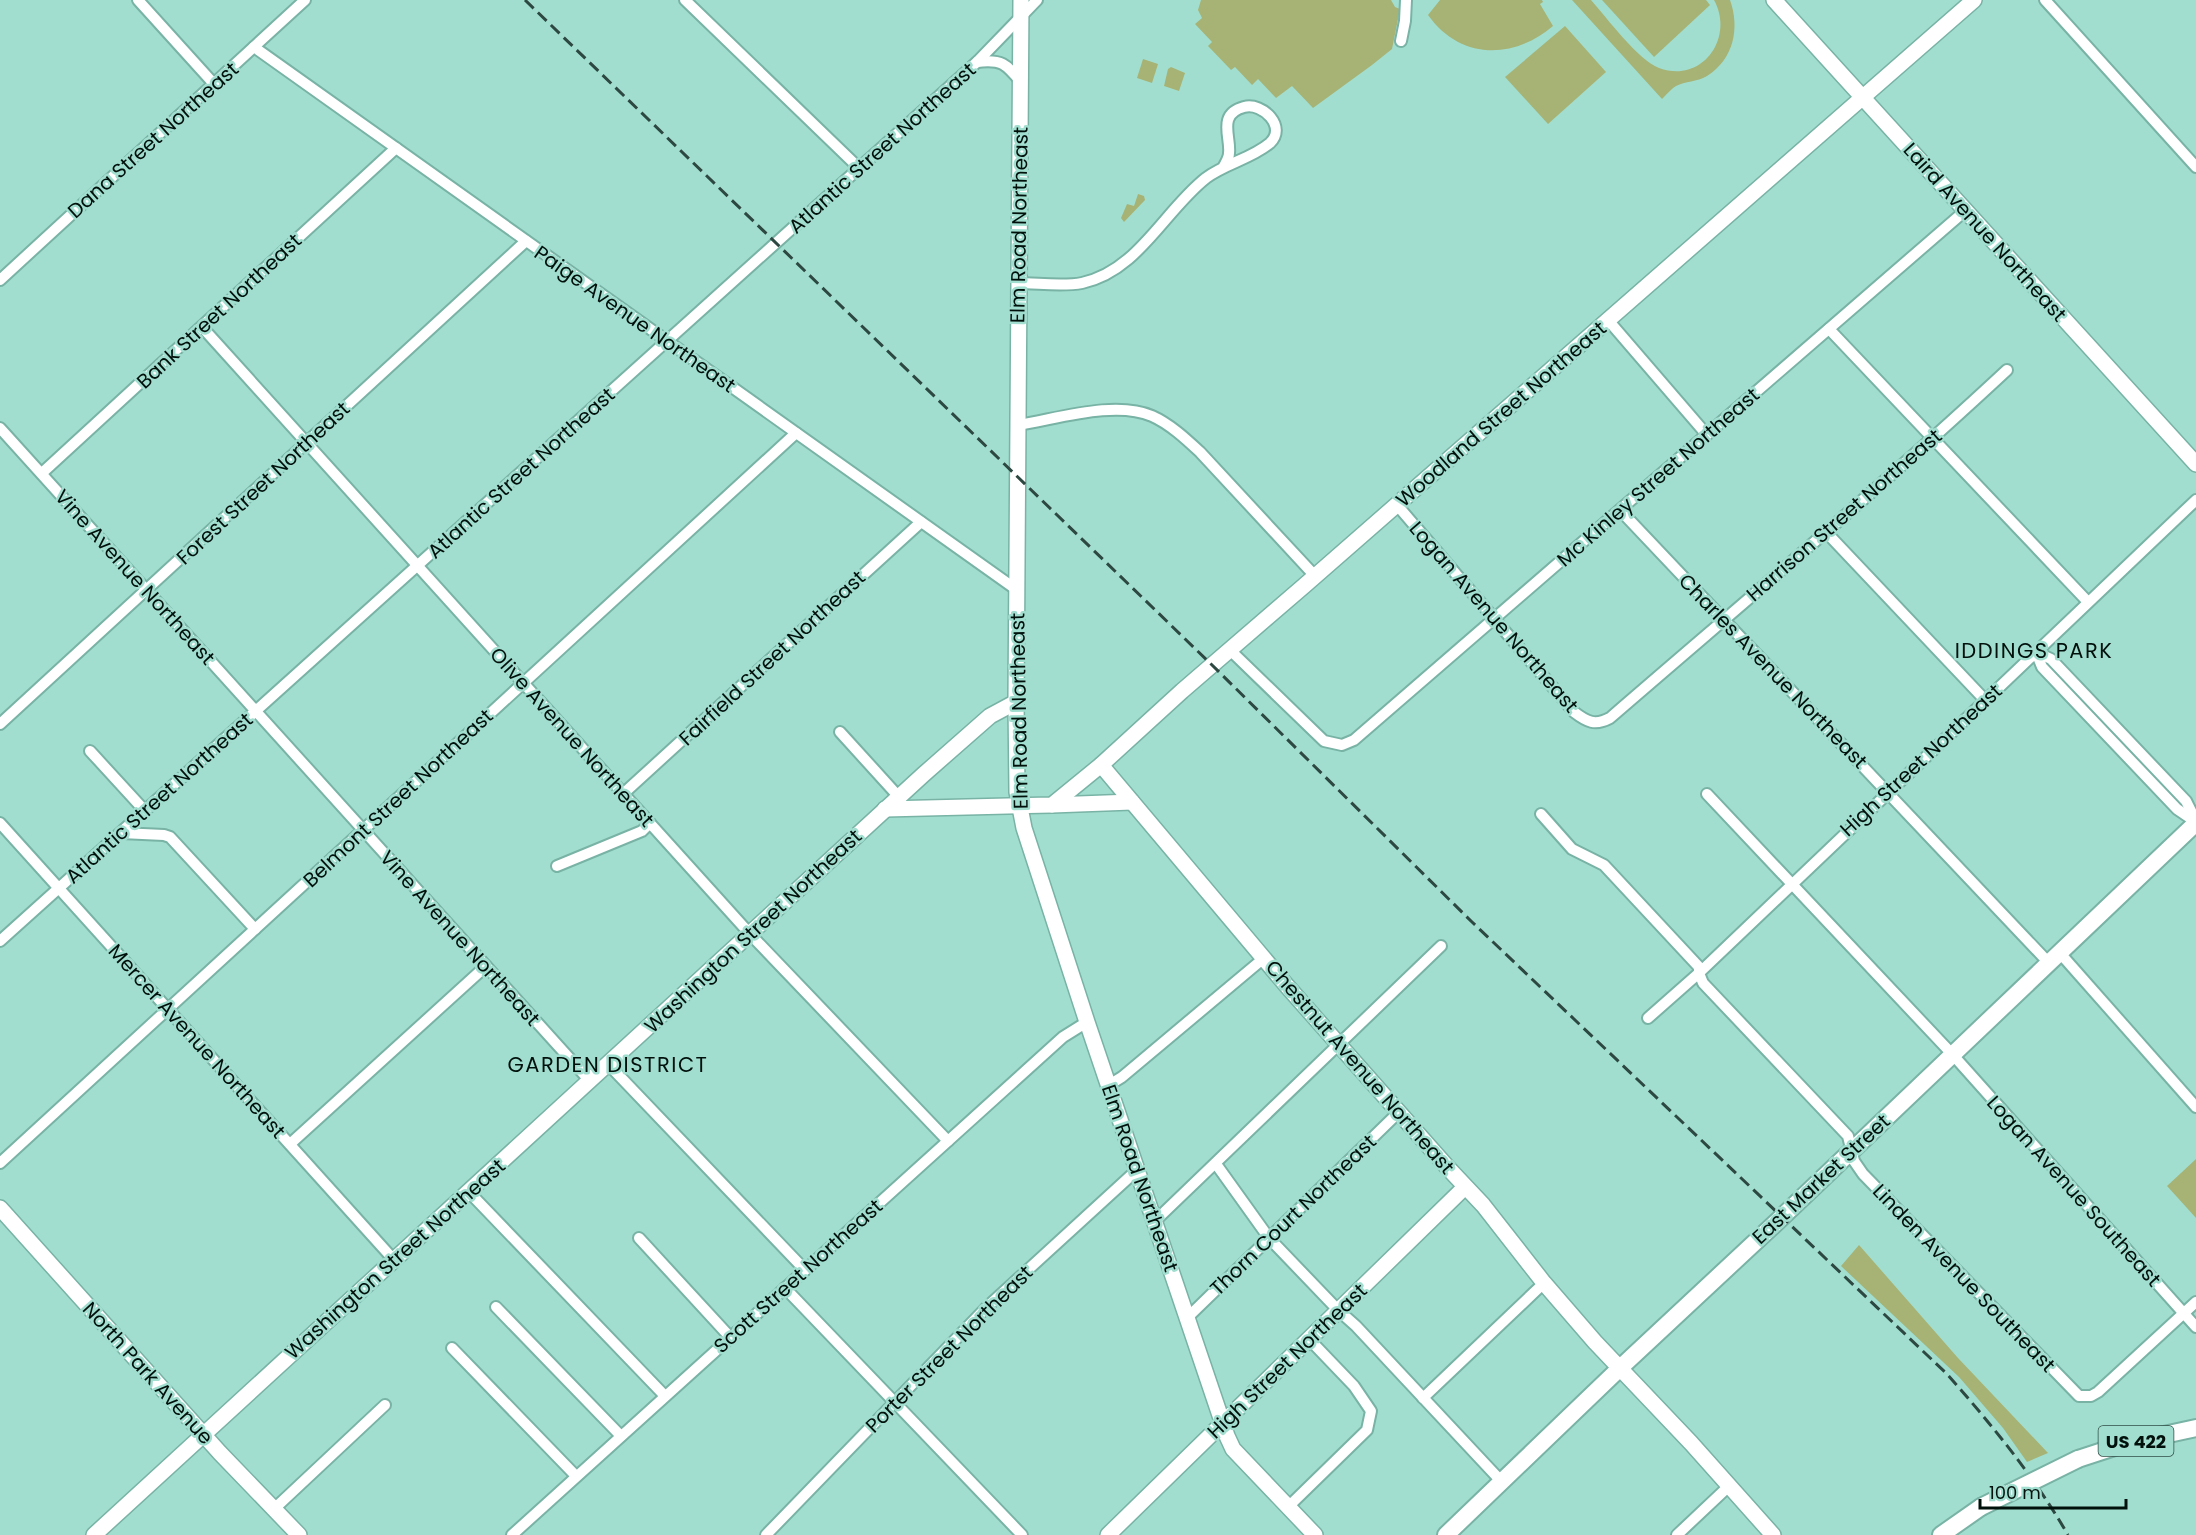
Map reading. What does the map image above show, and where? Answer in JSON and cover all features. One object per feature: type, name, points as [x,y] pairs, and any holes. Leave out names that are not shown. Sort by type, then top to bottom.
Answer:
[{"type":"main road","name":"East Market Street","points":[[1446,1535],[2054,957],[2194,827]]},
{"type":"main road","name":"US 422","points":[[1941,1535],[1981,1507],[2078,1459],[2127,1443],[2196,1428]]},
{"type":"street","points":[[138,0],[214,84]]},
{"type":"street","name":"Dana Street Northeast","points":[[0,280],[305,0]]},
{"type":"street","points":[[685,0],[859,168]]},
{"type":"street","name":"Elm Road Northeast","points":[[1021,0],[1016,702],[1019,806],[1087,1022],[1233,1449],[1315,1535]]},
{"type":"street","name":"Atlantic Street Northeast","points":[[0,941],[977,62],[1037,0]]},
{"type":"street","points":[[1401,41],[1406,0]]},
{"type":"street","name":"Laird Avenue Northeast","points":[[1774,0],[2196,464]]},
{"type":"street","name":"Woodland Street Northeast","points":[[1052,805],[1101,765],[1974,0]]},
{"type":"street","points":[[2044,0],[2196,167]]},
{"type":"street","name":"Paige Avenue Northeast","points":[[254,47],[1017,590]]},
{"type":"street","points":[[977,62],[999,62],[1007,66],[1021,82]]},
{"type":"street","points":[[1018,283],[1080,283],[1099,277],[1118,266],[1134,254],[1191,192],[1224,166],[1257,152],[1273,140],[1276,130],[1269,113],[1252,106],[1234,111],[1226,127],[1229,156],[1224,166]]},
{"type":"street","name":"Bank Street Northeast","points":[[42,473],[396,148]]},
{"type":"street","name":"Mc Kinley Street Northeast","points":[[1230,650],[1324,741],[1336,745],[1349,743],[1966,210]]},
{"type":"street","name":"Forest Street Northeast","points":[[0,724],[526,241]]},
{"type":"street","points":[[1608,320],[1707,435]]},
{"type":"street","name":"Olive Avenue Northeast","points":[[202,327],[750,934],[948,1141]]},
{"type":"street","points":[[1829,329],[2088,602]]},
{"type":"street","name":"Harrison Street Northeast","points":[[1594,723],[1610,718],[1933,439],[2007,370]]},
{"type":"street","points":[[1018,425],[1119,410],[1145,413],[1155,417],[1180,434],[1200,452],[1315,576]]},
{"type":"street","name":"Vine Avenue Northeast","points":[[0,428],[590,1081]]},
{"type":"street","name":"Belmont Street Northeast","points":[[0,1163],[796,433]]},
{"type":"street","name":"High Street Northeast","points":[[1648,1018],[1700,973],[1887,792],[2196,500]]},
{"type":"street","name":"Logan Avenue Northeast","points":[[1397,505],[1574,712],[1584,720],[1594,723]]},
{"type":"street","name":"Charles Avenue Northeast","points":[[1620,510],[1887,792],[2054,957],[2196,1107]]},
{"type":"street","name":"Fairfield Street Northeast","points":[[624,793],[921,522]]},
{"type":"street","points":[[1826,532],[1985,700]]},
{"type":"street","points":[[2036,652],[2051,659],[2186,801],[2194,827]]},
{"type":"street","name":"Washington Street Northeast","points":[[94,1535],[885,809],[990,716],[1016,702]]},
{"type":"street","points":[[840,732],[899,797]]},
{"type":"street","points":[[90,751],[145,811]]},
{"type":"street","name":"Chestnut Avenue Northeast","points":[[1101,765],[1264,958],[1483,1205],[1544,1283],[1773,1535]]},
{"type":"street","points":[[1707,794],[1953,1055]]},
{"type":"street","points":[[885,809],[1131,802]]},
{"type":"street","name":"Linden Avenue Southeast","points":[[1541,814],[1572,849],[1604,866],[1699,967],[1703,983],[1848,1136],[1856,1165],[1863,1174],[2072,1391],[2085,1398],[2098,1392],[2184,1313]]},
{"type":"street","name":"Mercer Avenue Northeast","points":[[0,823],[394,1260]]},
{"type":"street","points":[[557,866],[634,834],[650,823]]},
{"type":"street","points":[[121,833],[170,837],[255,929]]},
{"type":"street","points":[[1155,1221],[1441,946]]},
{"type":"street","points":[[1109,1085],[1122,1077],[1264,958]]},
{"type":"street","points":[[290,1144],[486,966]]},
{"type":"street","name":"Scott Street Northeast","points":[[512,1535],[1063,1037],[1087,1022]]},
{"type":"street","name":"Logan Avenue Southeast","points":[[1953,1055],[2196,1327]]},
{"type":"street","points":[[608,1065],[805,1270]]},
{"type":"street","name":"Thorn Court Northeast","points":[[1187,1318],[1399,1112]]},
{"type":"street","points":[[1215,1164],[1269,1238],[1356,1326],[1501,1482]]},
{"type":"street","name":"Porter Street Northeast","points":[[766,1535],[1002,1293],[1137,1170]]},
{"type":"street","name":"High Street Northeast","points":[[1108,1535],[1466,1187]]},
{"type":"street","points":[[469,1192],[665,1396]]},
{"type":"street","name":"North Park Avenue","points":[[0,1208],[204,1435],[299,1535]]},
{"type":"street","points":[[639,1238],[730,1337]]},
{"type":"street","points":[[1423,1398],[1544,1283]]},
{"type":"street","points":[[785,1288],[1022,1535]]},
{"type":"street","points":[[2184,1313],[2196,1302]]},
{"type":"street","points":[[496,1307],[621,1436]]},
{"type":"street","points":[[1288,1507],[1367,1430],[1371,1411],[1353,1386],[1309,1339]]},
{"type":"street","points":[[452,1348],[576,1476]]},
{"type":"street","points":[[274,1509],[386,1405]]},
{"type":"street","points":[[1677,1535],[1729,1486]]},
{"type":"green space","points":[[1201,0],[1391,0],[1395,7],[1400,9],[1392,49],[1313,108],[1292,86],[1276,98],[1258,79],[1252,85],[1235,67],[1231,70],[1208,46],[1212,42],[1195,24],[1202,18],[1198,10]]},
{"type":"green space","points":[[1440,0],[1542,0],[1540,4],[1553,26],[1521,45],[1488,50],[1471,47],[1441,30],[1428,15]]},
{"type":"green space","points":[[1572,0],[1591,0],[1632,48],[1659,68],[1675,71],[1689,69],[1701,64],[1710,54],[1717,42],[1720,29],[1719,14],[1714,0],[1730,0],[1734,21],[1732,42],[1729,52],[1716,69],[1703,78],[1676,86],[1662,99]]},
{"type":"green space","points":[[1602,0],[1706,0],[1710,5],[1654,57]]},
{"type":"green space","points":[[1565,26],[1606,72],[1548,124],[1505,77]]},
{"type":"green space","points":[[1143,59],[1158,64],[1152,83],[1137,78]]},
{"type":"green space","points":[[1171,67],[1185,73],[1179,91],[1164,86],[1168,69]]},
{"type":"green space","points":[[1138,194],[1144,196],[1145,200],[1124,222],[1121,218],[1127,204],[1134,206]]},
{"type":"green space","points":[[2196,1159],[2196,1218],[2167,1186]]},
{"type":"green space","points":[[1859,1245],[1958,1358],[2048,1453],[2027,1462],[2003,1428],[1959,1377],[1841,1266]]},
{"type":"railway","points":[[525,0],[1212,665],[1472,922],[1947,1374],[2011,1451],[2041,1492],[2068,1535]]},
{"type":"district","name":"IDDINGS PARK","points":[[2034,650]]},
{"type":"district","name":"GARDEN DISTRICT","points":[[608,1064]]}]
